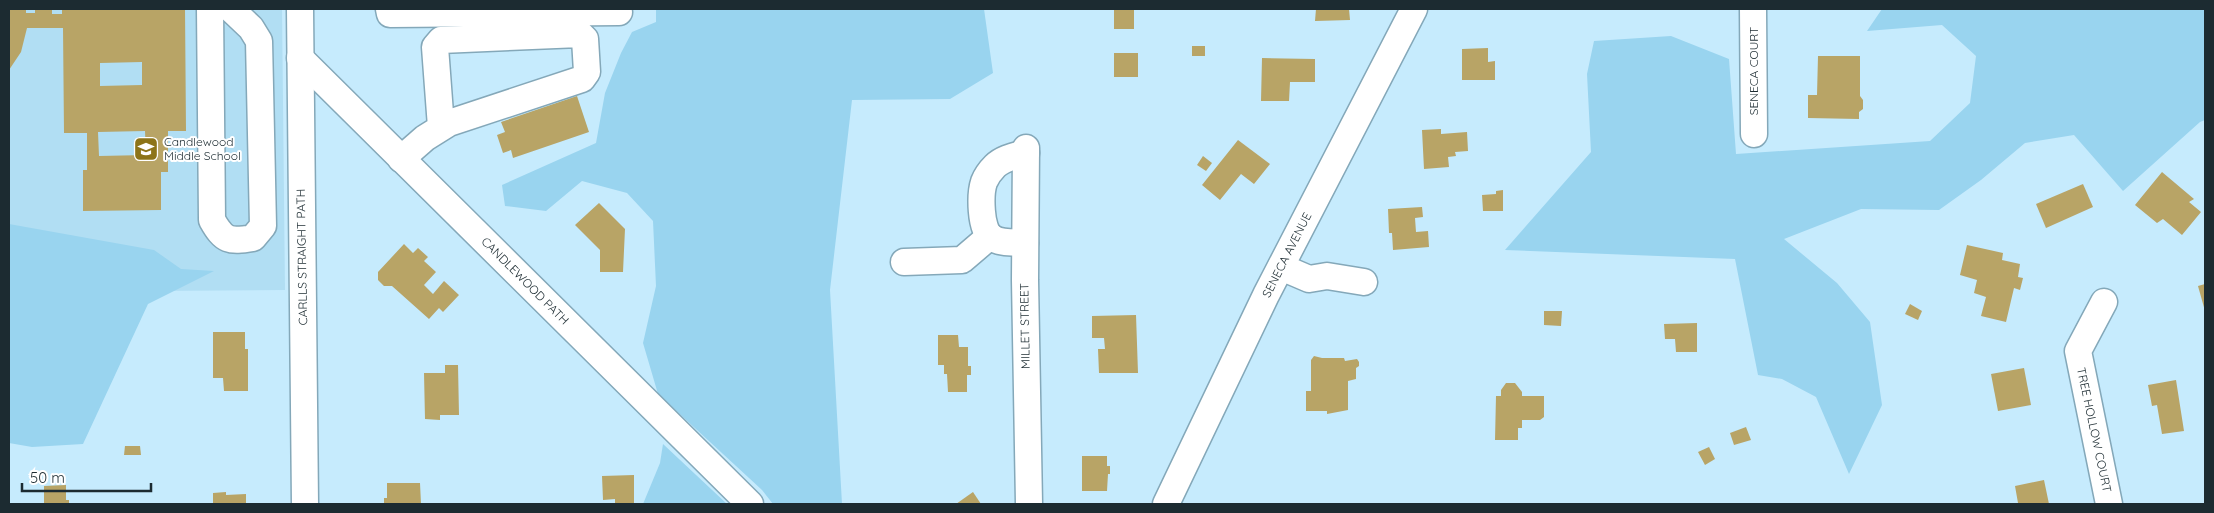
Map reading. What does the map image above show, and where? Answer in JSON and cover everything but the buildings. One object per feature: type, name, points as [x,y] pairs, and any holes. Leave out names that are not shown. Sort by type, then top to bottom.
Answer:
[{"type":"street","points":[[210,9],[212,220],[221,236],[236,241],[253,238],[262,226],[259,40],[251,28],[231,9]]},
{"type":"street","name":"CARLLS STRAIGHT PATH","points":[[300,9],[305,504]]},
{"type":"street","points":[[390,9],[390,14],[439,11],[619,12]]},
{"type":"street","name":"SENECA AVENUE","points":[[1166,504],[1280,267],[1414,9]]},
{"type":"street","name":"SENECA COURT","points":[[1754,9],[1754,134]]},
{"type":"street","points":[[401,159],[425,138],[441,128],[449,123],[582,79],[587,72],[585,38],[580,34],[441,40],[435,47],[441,128]]},
{"type":"street","name":"CANDLEWOOD PATH","points":[[300,58],[750,504]]},
{"type":"street","name":"MILLET STREET","points":[[990,236],[985,228],[983,217],[984,183],[996,165],[1007,158],[1026,151],[1025,243],[1028,504]]},
{"type":"street","points":[[904,262],[962,260],[990,236],[998,241],[1025,243]]},
{"type":"street","points":[[1280,267],[1309,279],[1327,276],[1364,282]]},
{"type":"street","name":"TREE HOLLOW COURT","points":[[2104,302],[2078,351],[2109,504]]},
{"type":"shaded area","name":"Candlewood Middle School","points":[[9,9],[282,9],[285,290],[9,292]]},
{"type":"shaded area","points":[[656,9],[984,9],[993,73],[950,99],[852,100],[830,290],[842,504],[773,504],[762,490],[658,394],[643,343],[656,286],[653,221],[627,193],[582,181],[546,211],[505,206],[502,185],[596,143],[605,93],[621,53],[632,32],[656,22]]},
{"type":"shaded area","points":[[1882,9],[2205,9],[2205,120],[2200,122],[2123,191],[2074,135],[2025,143],[1981,180],[1939,210],[1861,209],[1784,239],[1837,283],[1870,322],[1882,405],[1849,474],[1816,397],[1782,379],[1758,375],[1735,259],[1505,250],[1591,152],[1587,74],[1594,41],[1671,36],[1729,59],[1736,154],[1930,141],[1970,103],[1976,56],[1942,25],[1867,31]]},
{"type":"shaded area","points":[[9,224],[154,250],[181,269],[214,271],[148,304],[83,444],[32,447],[9,443]]},
{"type":"shaded area","points":[[663,444],[727,504],[643,504],[660,463]]},
{"type":"place","name":"Candlewood Middle School","points":[[146,149]]}]
